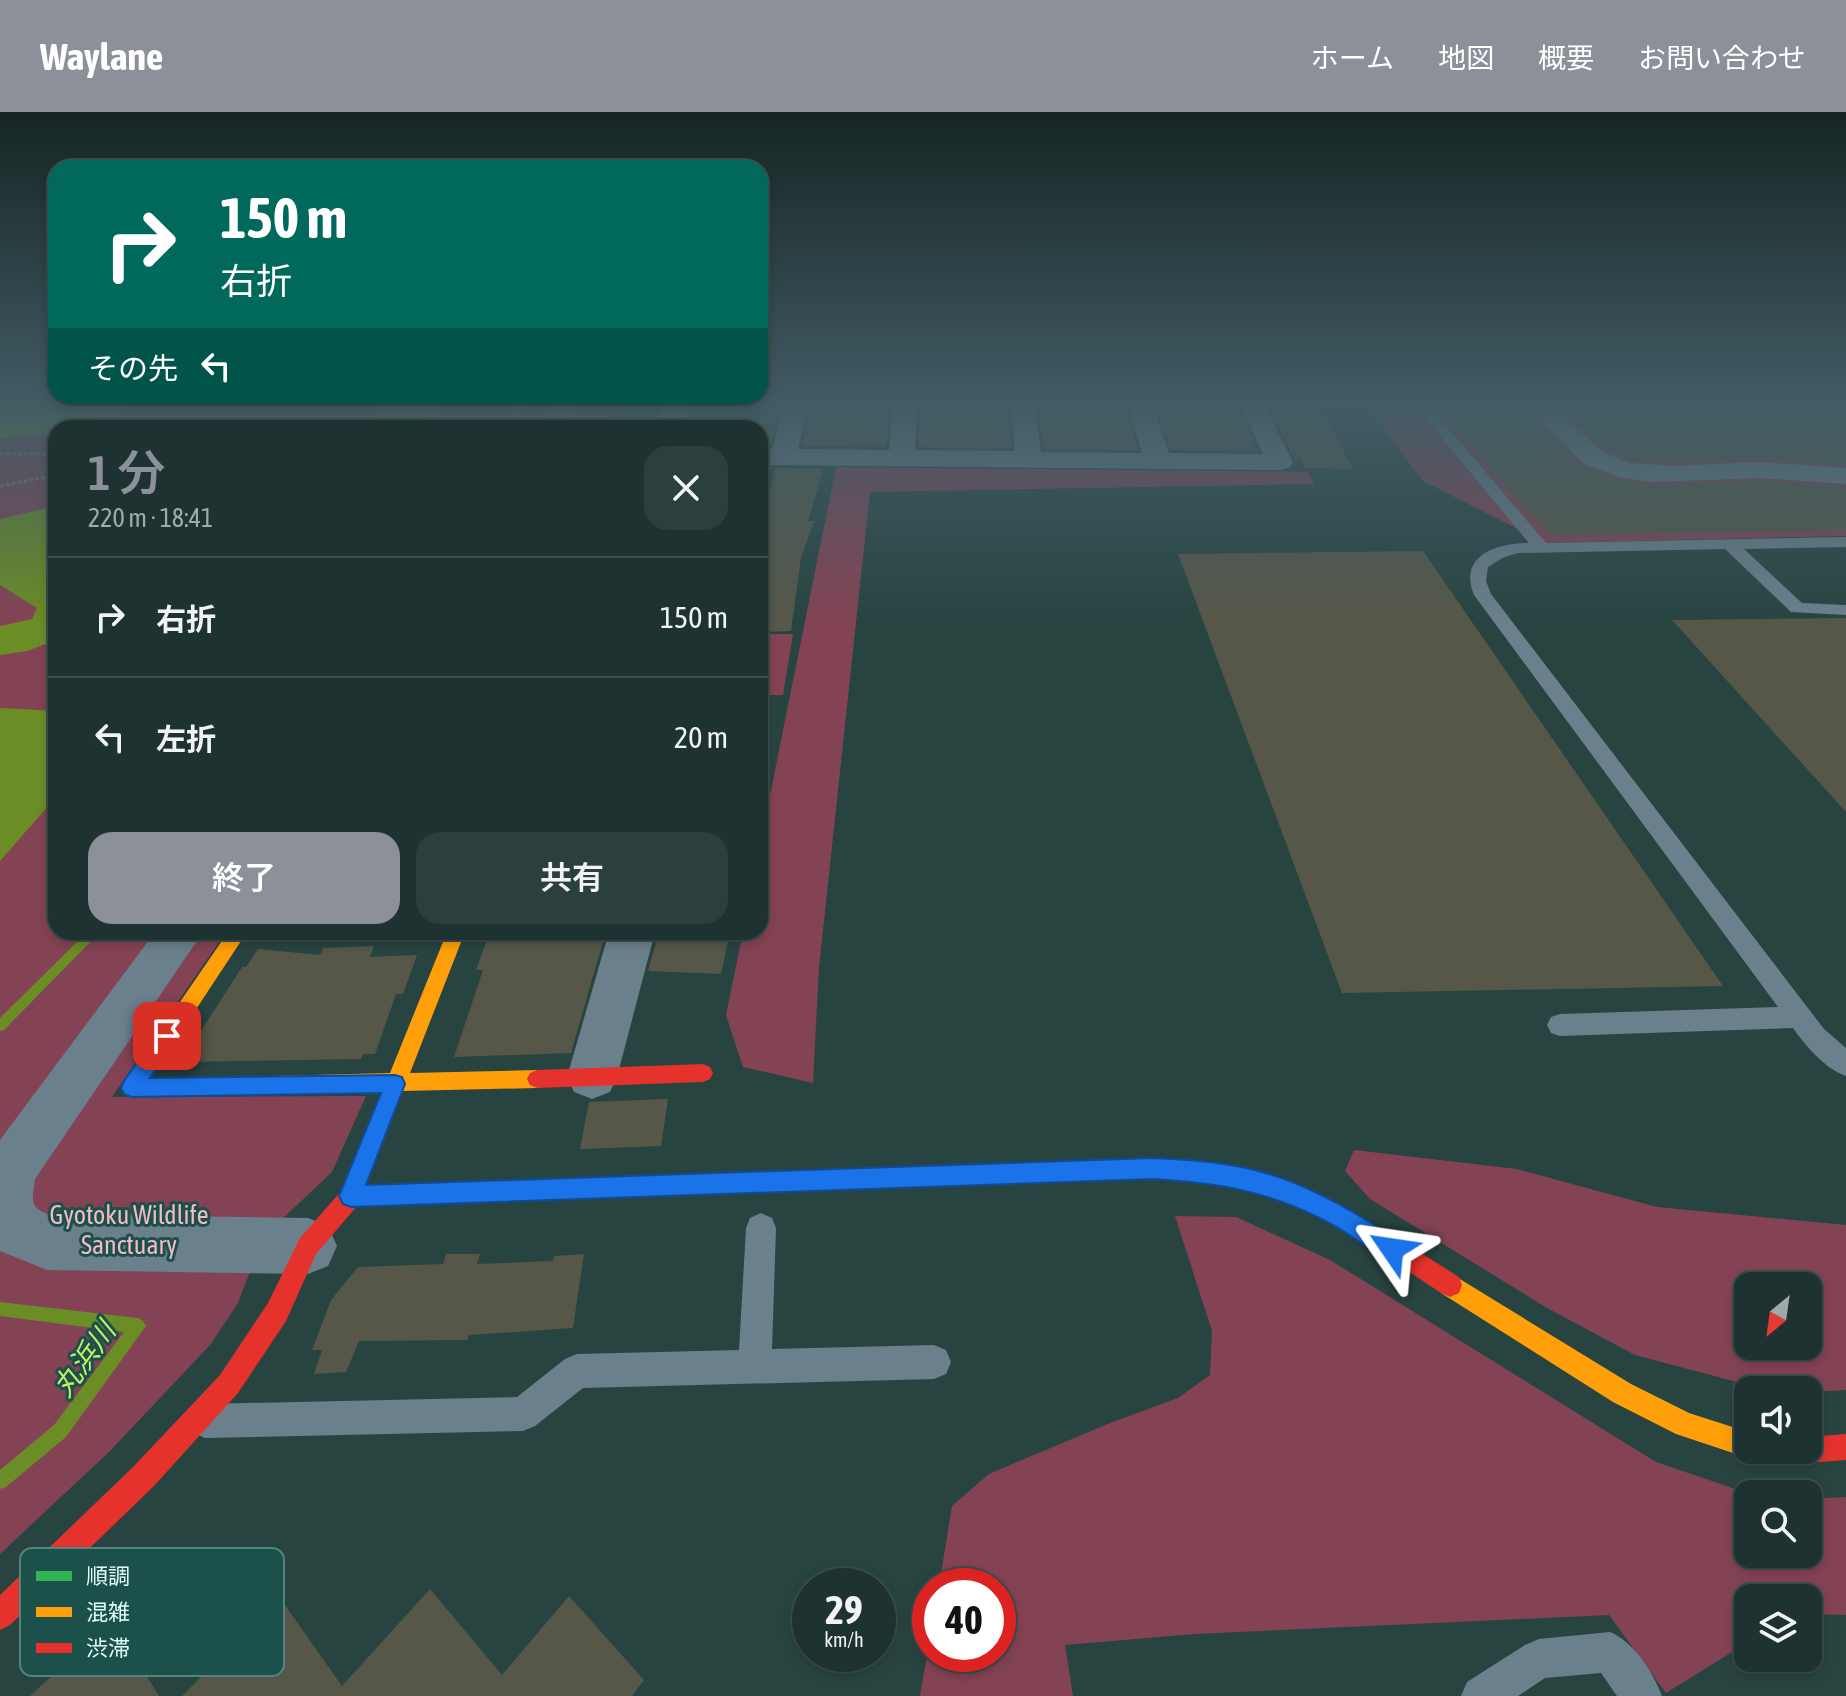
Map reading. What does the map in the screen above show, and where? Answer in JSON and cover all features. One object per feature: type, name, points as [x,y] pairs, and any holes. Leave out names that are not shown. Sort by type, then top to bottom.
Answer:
[{"type":"street","points":[[174,940],[9,1171],[3,1208],[16,1230],[47,1242],[308,1246]]},
{"type":"street","points":[[233,940],[132,1088],[395,1084],[703,1073]]},
{"type":"street","points":[[69,1548],[144,1476],[229,1384],[277,1312],[308,1246],[351,1196],[453,940]]},
{"type":"street","points":[[592,1077],[630,940]]},
{"type":"street","points":[[351,1196],[1153,1169],[1211,1172],[1268,1184],[1341,1217],[1622,1393],[1685,1425],[1734,1441]]},
{"type":"street","points":[[1822,1449],[1846,1447]]},
{"type":"street","points":[[0,1615],[20,1596]]},
{"type":"lane","points":[[1481,476],[1541,547]]},
{"type":"lane","points":[[1846,542],[1517,548],[1496,554],[1480,565],[1477,581],[1483,595],[1808,1027],[1846,1064]]},
{"type":"lane","points":[[1729,544],[1797,608],[1846,610]]},
{"type":"lane","points":[[1560,1025],[1808,1027],[1846,1037]]},
{"type":"lane","points":[[755,1367],[761,1228]]},
{"type":"lane","points":[[195,1421],[523,1414],[577,1371],[934,1362]]},
{"type":"lane","points":[[1481,1696],[1539,1659],[1610,1652],[1642,1696]]},
{"type":"path","points":[[0,486],[48,477]]},
{"type":"green space","name":"Gyotoku Wildlife Sanctuary","points":[[0,476],[48,476],[48,940],[220,940],[112,1097],[366,1096],[332,1172],[277,1224],[251,1269],[238,1303],[210,1345],[110,1451],[0,1554]]},
{"type":"green space","points":[[834,476],[1310,476],[1314,484],[870,492],[819,967],[813,1083],[743,1067],[726,1015],[741,940],[768,940],[768,805]]},
{"type":"green space","points":[[1419,476],[1846,476],[1846,536],[1545,543],[1423,481]]},
{"type":"green space","points":[[768,634],[793,634],[783,695],[768,695]]},
{"type":"green space","points":[[1354,1150],[1517,1169],[1657,1207],[1846,1225],[1846,1390],[1822,1391],[1822,1376],[1734,1376],[1734,1381],[1635,1355],[1547,1308],[1370,1199],[1345,1171]]},
{"type":"green space","points":[[1175,1216],[1236,1217],[1330,1260],[1656,1462],[1734,1489],[1734,1568],[1822,1568],[1822,1498],[1846,1497],[1846,1615],[1822,1614],[1822,1584],[1734,1584],[1734,1651],[1666,1693],[1609,1615],[1194,1634],[1065,1645],[1073,1696],[920,1696],[924,1672],[1016,1672],[1016,1568],[942,1568],[952,1506],[989,1474],[1178,1398],[1210,1375],[1212,1331]]},
{"type":"shaded area","points":[[48,508],[48,643],[27,651],[0,655],[0,626],[32,619],[37,608],[0,585],[0,519]]},
{"type":"shaded area","points":[[0,708],[48,711],[48,806],[0,861]]},
{"type":"building","points":[[774,476],[821,476],[808,521],[814,521],[801,558],[791,631],[768,632],[768,495]]},
{"type":"building","points":[[1498,476],[1609,476],[1651,485],[1759,481],[1846,487],[1846,530],[1551,535]]},
{"type":"building","points":[[1423,551],[1723,986],[1342,993],[1178,554]]},
{"type":"building","points":[[1846,618],[1846,812],[1672,620]]},
{"type":"building","points":[[487,940],[603,940],[571,1053],[454,1057],[483,970],[476,970]]},
{"type":"building","points":[[657,940],[728,940],[721,974],[648,971]]},
{"type":"building","points":[[374,946],[370,957],[417,955],[403,994],[396,994],[375,1054],[363,1054],[361,1059],[181,1062],[242,967],[246,967],[258,949],[320,955],[323,948]]},
{"type":"building","points":[[668,1099],[661,1146],[580,1149],[589,1102]]},
{"type":"building","points":[[446,1254],[480,1254],[477,1264],[553,1261],[554,1256],[584,1254],[573,1328],[469,1335],[467,1340],[359,1341],[346,1372],[314,1374],[322,1350],[312,1350],[331,1300],[358,1267],[443,1264]]},
{"type":"building","points":[[430,1589],[502,1675],[569,1596],[644,1680],[632,1696],[182,1696],[202,1676],[284,1676],[284,1604],[342,1686]]},
{"type":"building","points":[[52,1676],[147,1676],[159,1696],[30,1696]]},
{"type":"waterway","name":"丸浜川","points":[[0,1026],[86,940]]},
{"type":"waterway","name":"丸浜川","points":[[0,1309],[138,1326],[60,1431],[0,1481]]},
{"type":"traffic: fast","points":[[656,1186],[1097,1171]]},
{"type":"traffic: slow","points":[[233,940],[132,1088],[537,1079]]},
{"type":"traffic: slow","points":[[356,1184],[453,940]]},
{"type":"traffic: slow","points":[[1450,1285],[1622,1393],[1685,1425],[1734,1441]]},
{"type":"traffic: jam","points":[[537,1079],[703,1073]]},
{"type":"traffic: jam","points":[[1097,1171],[1205,1171],[1268,1184],[1339,1216],[1450,1285]]},
{"type":"traffic: jam","points":[[69,1548],[144,1476],[229,1384],[277,1312],[308,1246],[351,1196],[356,1184]]},
{"type":"traffic: jam","points":[[351,1196],[656,1186]]},
{"type":"traffic: jam","points":[[1822,1449],[1846,1447]]},
{"type":"traffic: jam","points":[[0,1615],[20,1596]]},
{"type":"route","points":[[167,1036],[132,1088],[395,1084],[351,1196],[1153,1169],[1211,1172],[1268,1184],[1341,1217],[1392,1249]]}]
